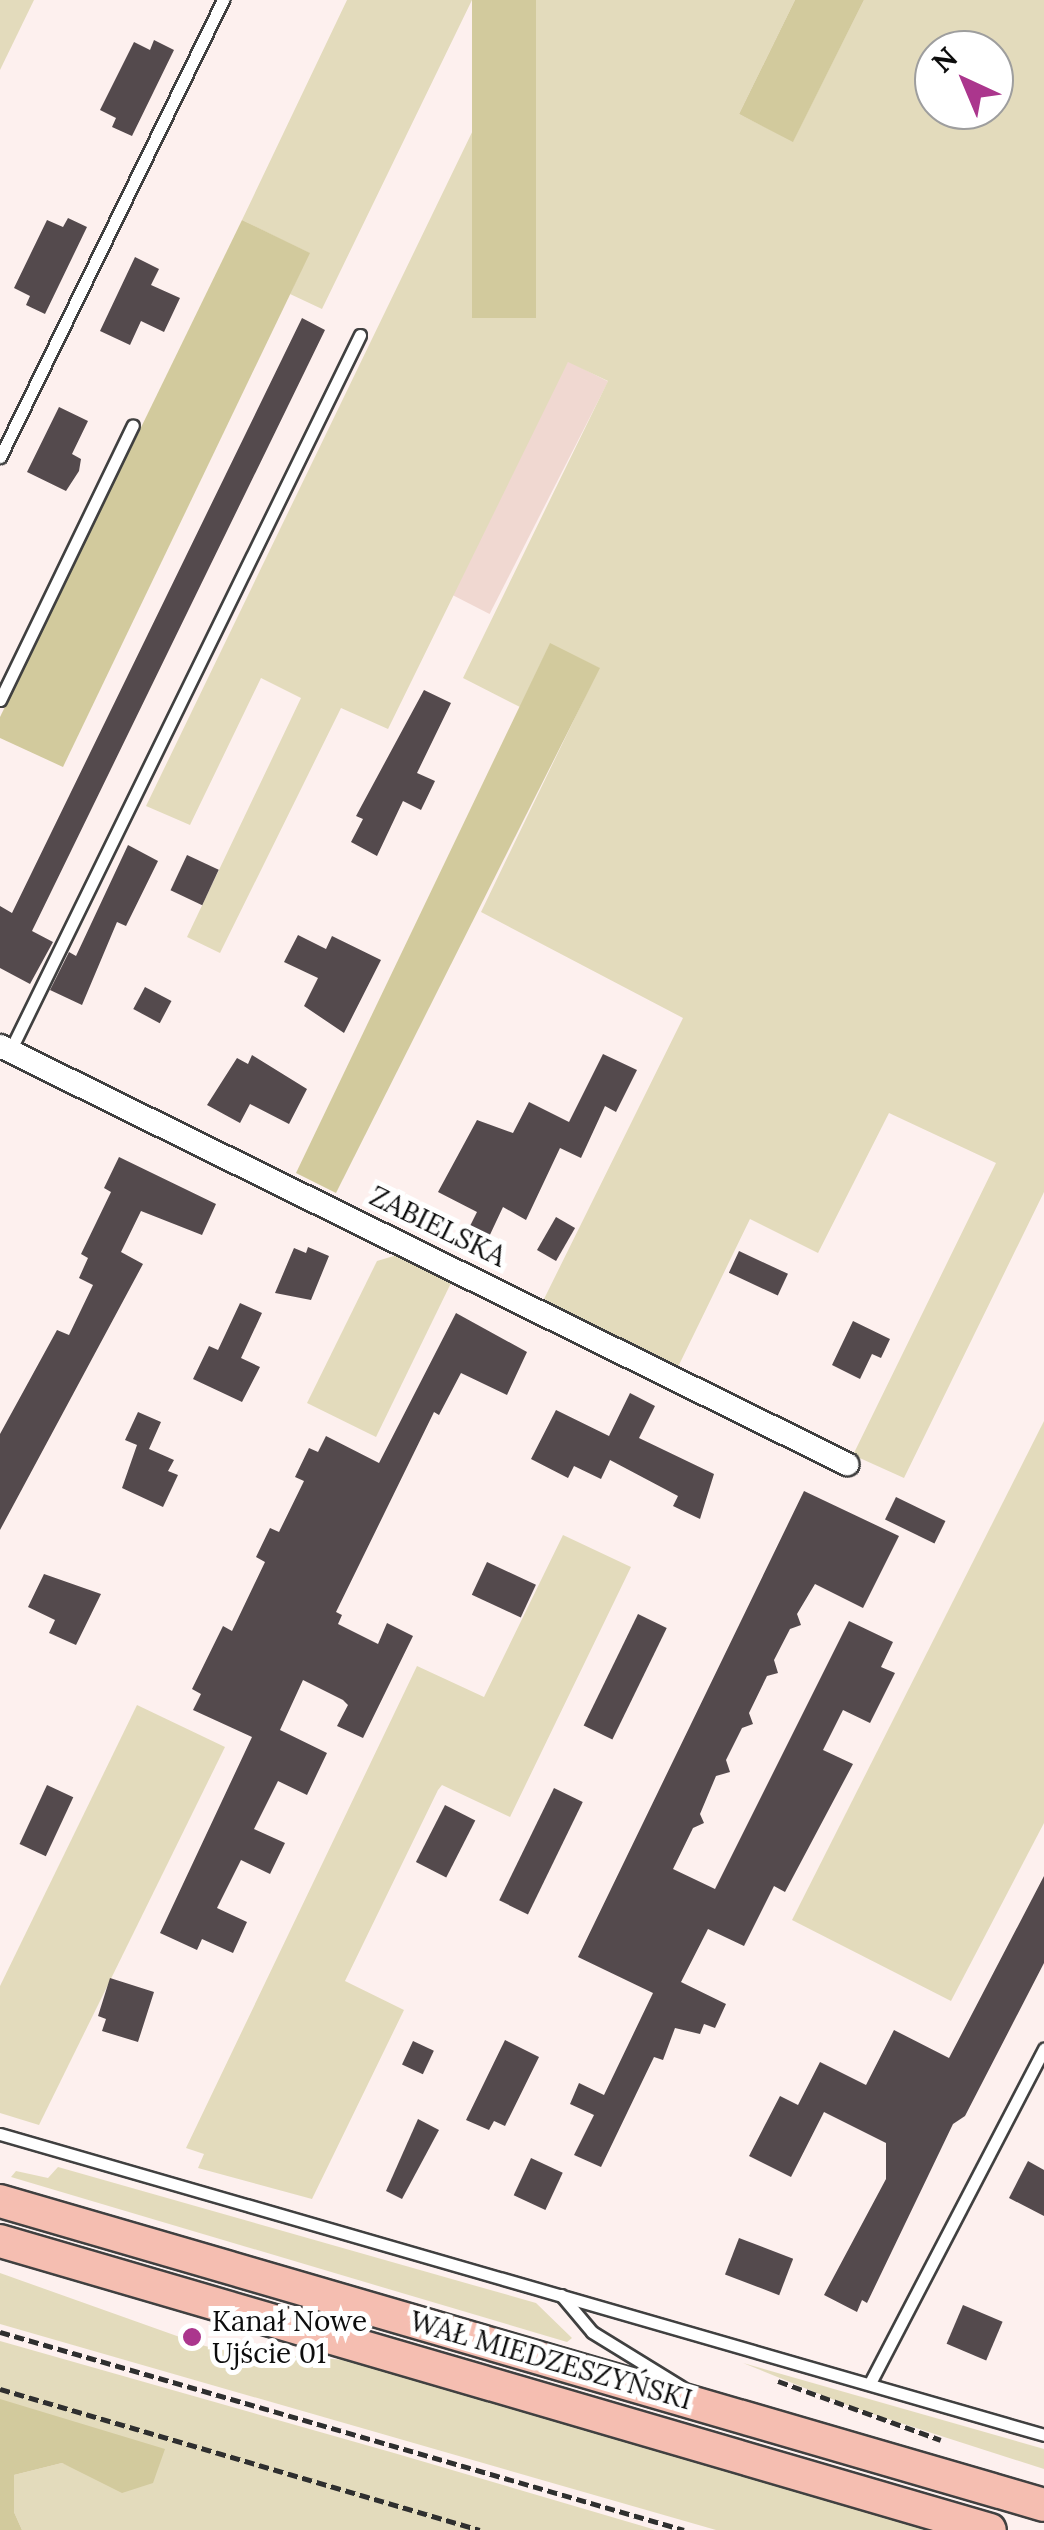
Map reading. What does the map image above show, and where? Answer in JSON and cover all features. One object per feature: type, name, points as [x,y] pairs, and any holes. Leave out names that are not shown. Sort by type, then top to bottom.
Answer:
[{"type":"main road","name":"WAŁ MIEDZESZYŃSKI","points":[[0,2200],[1044,2505]]},
{"type":"main road","name":"WAŁ MIEDZESZYŃSKI","points":[[0,2241],[990,2530]]},
{"type":"street","name":"ZABIELSKA","points":[[5,1048],[848,1464]]},
{"type":"lane","points":[[0,457],[223,0]]},
{"type":"lane","points":[[5,1048],[360,335]]},
{"type":"lane","points":[[0,700],[132,424]]},
{"type":"lane","points":[[870,2383],[1044,2049]]},
{"type":"lane","points":[[0,2134],[1044,2435]]},
{"type":"lane","points":[[561,2295],[592,2332],[652,2364],[706,2406]]},
{"type":"path","points":[[0,2332],[684,2530]]},
{"type":"path","points":[[760,2374],[956,2445]]},
{"type":"path","points":[[0,2389],[480,2530]]},
{"type":"shaded area","points":[[0,0],[34,0],[0,70]]},
{"type":"shaded area","points":[[347,0],[472,0],[322,309],[290,294],[309,253],[242,220]]},
{"type":"shaded area","points":[[472,0],[536,0],[536,318],[472,318]]},
{"type":"shaded area","points":[[536,0],[795,0],[739,114],[793,141],[864,0],[1044,0],[1044,1192],[904,1478],[853,1455],[996,1163],[889,1113],[818,1253],[750,1219],[677,1369],[544,1299],[683,1018],[481,912],[599,668],[550,644],[520,707],[463,678],[608,381],[568,362],[388,729],[341,708],[220,953],[187,937],[301,698],[261,678],[190,825],[146,806]]},
{"type":"shaded area","points":[[795,0],[864,0],[793,142],[739,114]]},
{"type":"shaded area","points":[[242,220],[310,253],[63,767],[0,738],[0,717]]},
{"type":"shaded area","points":[[568,361],[608,381],[490,614],[450,594]]},
{"type":"shaded area","points":[[550,643],[600,668],[336,1193],[296,1173]]},
{"type":"shaded area","points":[[397,1255],[452,1281],[376,1437],[307,1403],[377,1261]]},
{"type":"shaded area","points":[[1044,1421],[1044,1823],[951,2001],[792,1920]]},
{"type":"shaded area","points":[[563,1535],[631,1567],[510,1817],[442,1785],[438,1790],[345,1981],[404,2010],[312,2199],[198,2168],[204,2154],[186,2148],[417,1666],[484,1697]]},
{"type":"shaded area","points":[[137,1705],[225,1747],[39,2125],[0,2113],[0,1986]]},
{"type":"shaded area","points":[[58,2167],[536,2303],[572,2338],[567,2342],[11,2177],[16,2171],[48,2178]]},
{"type":"shaded area","points":[[0,2273],[205,2346],[281,2363],[285,2355],[357,2361],[926,2530],[716,2530],[0,2324]]},
{"type":"shaded area","points":[[0,2341],[656,2530],[22,2530],[14,2512],[14,2475],[62,2463],[99,2477],[153,2483],[0,2423]]},
{"type":"shaded area","points":[[743,2363],[1044,2449],[1044,2469],[854,2408]]},
{"type":"shaded area","points":[[0,2399],[165,2449],[153,2483],[122,2493],[62,2463],[14,2475],[14,2512],[22,2530],[0,2530]]},
{"type":"building","points":[[154,40],[174,50],[132,136],[112,127],[116,118],[100,110],[134,42],[150,50]]},
{"type":"building","points":[[68,218],[87,227],[45,314],[26,305],[30,296],[14,288],[47,220],[63,227]]},
{"type":"building","points":[[135,257],[159,269],[151,285],[180,298],[164,332],[141,321],[130,345],[100,331]]},
{"type":"building","points":[[302,318],[325,330],[32,931],[53,942],[30,984],[0,968],[0,906],[12,913]]},
{"type":"building","points":[[59,407],[88,421],[72,454],[81,459],[79,471],[66,491],[27,472]]},
{"type":"building","points":[[424,690],[451,703],[417,773],[435,781],[421,810],[403,801],[377,856],[351,842],[363,819],[356,816]]},
{"type":"building","points":[[128,845],[158,861],[126,926],[117,922],[82,1005],[50,990],[69,952],[76,956]]},
{"type":"building","points":[[187,855],[219,870],[202,905],[171,890]]},
{"type":"building","points":[[298,935],[326,949],[332,936],[381,960],[344,1033],[304,1006],[318,978],[284,962]]},
{"type":"building","points":[[145,987],[171,1001],[160,1023],[133,1009]]},
{"type":"building","points":[[603,1054],[637,1070],[616,1112],[605,1106],[581,1158],[560,1148],[526,1220],[503,1207],[480,1256],[460,1246],[477,1212],[438,1192],[477,1120],[513,1133],[529,1102],[569,1122]]},
{"type":"building","points":[[252,1055],[307,1089],[289,1124],[250,1104],[240,1123],[207,1105],[237,1058],[248,1064]]},
{"type":"building","points":[[119,1157],[216,1204],[202,1235],[141,1211],[121,1252],[143,1264],[0,1530],[0,1434],[57,1330],[69,1335],[93,1285],[79,1278],[88,1258],[81,1254],[111,1192],[104,1188]]},
{"type":"building","points":[[556,1217],[575,1228],[556,1261],[537,1250]]},
{"type":"building","points":[[308,1247],[329,1256],[311,1300],[275,1293],[294,1248],[306,1253]]},
{"type":"building","points":[[739,1251],[788,1274],[778,1296],[729,1273]]},
{"type":"building","points":[[240,1303],[262,1313],[241,1358],[260,1367],[242,1402],[193,1379],[209,1346],[218,1350]]},
{"type":"building","points":[[456,1313],[527,1352],[507,1395],[461,1373],[439,1415],[434,1412],[336,1612],[342,1615],[338,1624],[378,1644],[387,1623],[413,1636],[363,1738],[337,1726],[348,1705],[343,1700],[303,1680],[280,1730],[327,1753],[307,1795],[278,1781],[254,1829],[285,1843],[270,1874],[241,1860],[217,1908],[247,1922],[233,1953],[202,1939],[197,1950],[160,1933],[252,1737],[193,1710],[201,1694],[192,1689],[223,1626],[232,1631],[265,1562],[256,1557],[270,1528],[279,1532],[304,1481],[295,1477],[309,1448],[318,1452],[326,1436],[379,1463]]},
{"type":"building","points":[[853,1321],[890,1339],[881,1358],[872,1354],[860,1379],[832,1365]]},
{"type":"building","points":[[630,1393],[655,1406],[639,1438],[714,1474],[700,1519],[673,1506],[678,1496],[610,1460],[601,1479],[574,1466],[568,1478],[531,1459],[556,1410],[609,1436]]},
{"type":"building","points":[[138,1412],[161,1422],[149,1449],[174,1460],[168,1471],[178,1475],[163,1507],[122,1488],[137,1445],[125,1440]]},
{"type":"building","points":[[804,1491],[899,1536],[863,1608],[815,1584],[797,1614],[801,1625],[790,1629],[774,1660],[778,1673],[767,1676],[749,1713],[753,1724],[742,1728],[726,1760],[730,1772],[716,1776],[700,1814],[704,1823],[693,1828],[673,1869],[715,1889],[849,1621],[893,1642],[881,1667],[895,1673],[870,1723],[843,1710],[823,1750],[853,1764],[785,1892],[774,1886],[744,1946],[708,1929],[681,1982],[726,2004],[715,2028],[704,2024],[700,2034],[675,2028],[663,2060],[654,2057],[601,2167],[574,2155],[594,2115],[570,2104],[579,2083],[604,2095],[653,1993],[578,1957]]},
{"type":"building","points":[[896,1497],[945,1521],[934,1544],[885,1519]]},
{"type":"building","points":[[487,1562],[536,1585],[521,1617],[472,1595]]},
{"type":"building","points":[[44,1574],[101,1594],[76,1645],[49,1633],[55,1620],[28,1607]]},
{"type":"building","points":[[638,1614],[667,1628],[612,1739],[584,1725]]},
{"type":"building","points":[[47,1785],[73,1797],[46,1856],[20,1844]]},
{"type":"building","points":[[554,1788],[583,1802],[528,1914],[499,1900]]},
{"type":"building","points":[[445,1805],[475,1820],[446,1877],[416,1862]]},
{"type":"building","points":[[1044,1876],[1044,1963],[965,2116],[953,2124],[867,2303],[862,2300],[857,2312],[824,2295],[886,2179],[886,2143],[824,2112],[791,2177],[749,2156],[780,2096],[798,2105],[820,2062],[866,2085],[894,2030],[949,2058]]},
{"type":"building","points":[[110,1978],[154,1992],[138,2042],[102,2031],[106,2019],[98,2016]]},
{"type":"building","points":[[505,2040],[539,2057],[505,2126],[494,2121],[489,2130],[466,2120]]},
{"type":"building","points":[[413,2041],[434,2051],[423,2074],[402,2065]]},
{"type":"building","points":[[418,2119],[439,2130],[402,2199],[386,2191]]},
{"type":"building","points":[[531,2158],[563,2173],[545,2210],[514,2195]]},
{"type":"building","points":[[1028,2161],[1044,2170],[1044,2216],[1009,2198]]},
{"type":"building","points":[[739,2238],[793,2259],[779,2295],[725,2274]]},
{"type":"building","points":[[963,2305],[1003,2322],[986,2360],[947,2344]]},
{"type":"place","name":"Kanał Nowe Ujście 01","points":[[192,2337]]}]
